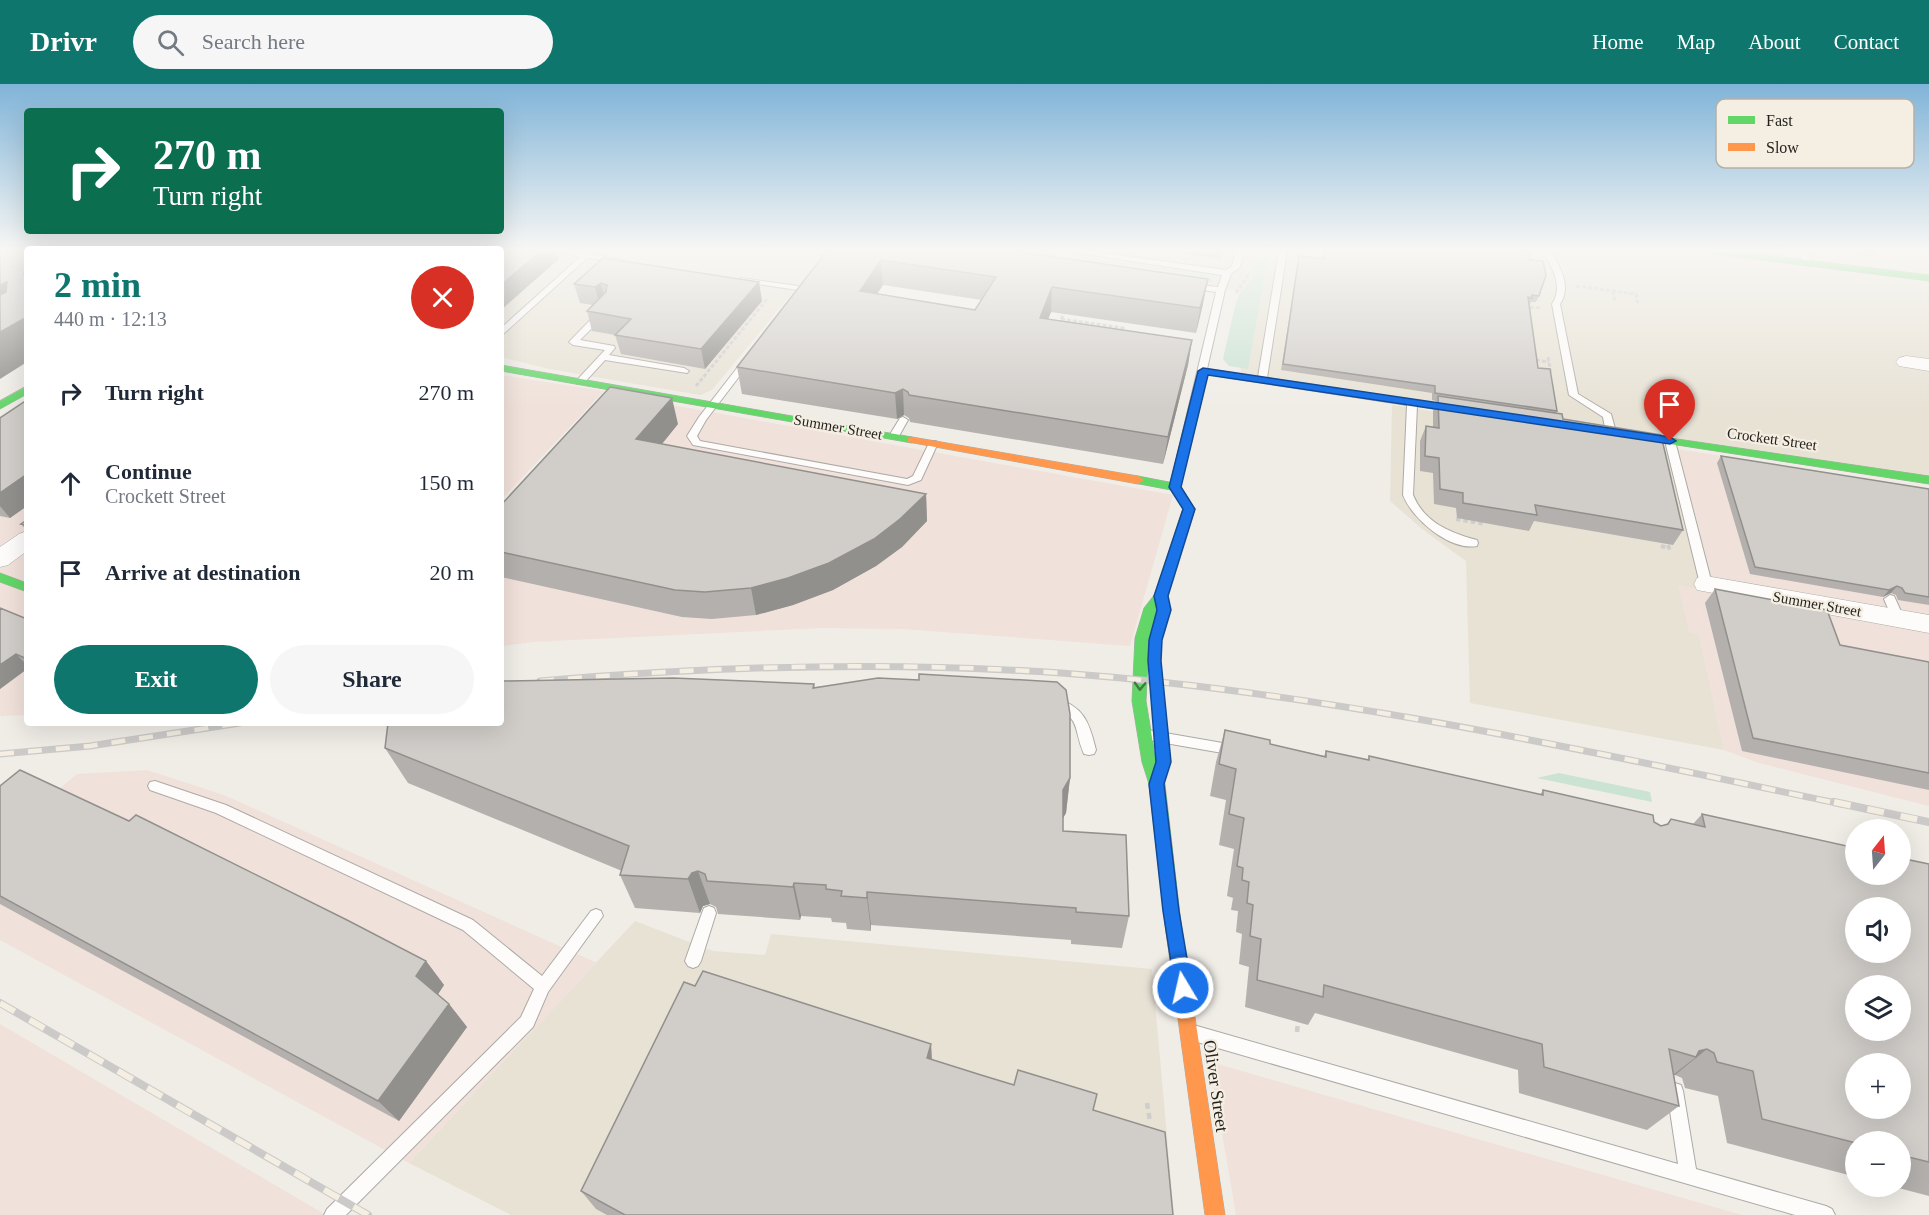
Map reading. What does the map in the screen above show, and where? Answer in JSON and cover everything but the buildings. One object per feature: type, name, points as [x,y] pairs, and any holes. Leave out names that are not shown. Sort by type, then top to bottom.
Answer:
[{"type":"street","points":[[1906,362],[1929,365]]},
{"type":"street","name":"Summer Street","points":[[504,371],[894,436],[1175,487]]},
{"type":"street","points":[[0,406],[24,391]]},
{"type":"street","name":"Crockett Street","points":[[1611,432],[1929,480]]},
{"type":"street","name":"Oliver Street","points":[[1175,487],[1189,509],[1161,596],[1151,608],[1142,638],[1139,701],[1149,762],[1157,784],[1171,911],[1215,1215]]},
{"type":"street","points":[[0,559],[24,541]]},
{"type":"street","points":[[0,577],[24,587]]},
{"type":"street","name":"Summer Street","points":[[1706,584],[1894,609],[1929,624]]},
{"type":"street","name":"Oliver Street","points":[[1154,661],[1155,640],[1164,610],[1161,596]]},
{"type":"street","name":"Oliver Street","points":[[1157,784],[1163,758],[1160,731]]},
{"type":"lane","points":[[504,330],[533,304]]},
{"type":"lane","points":[[1175,487],[1218,304]]},
{"type":"lane","points":[[1262,380],[1274,304]]},
{"type":"lane","points":[[1556,304],[1574,395],[1608,416],[1611,432],[1588,429]]},
{"type":"lane","points":[[580,382],[611,348],[573,342],[607,308]]},
{"type":"lane","points":[[754,352],[692,436],[696,443],[908,483],[916,478],[933,443]]},
{"type":"lane","points":[[603,357],[684,371]]},
{"type":"lane","points":[[1203,371],[1459,410]]},
{"type":"lane","points":[[1412,403],[1408,495],[1410,502],[1418,513],[1437,529],[1453,538],[1473,543]]},
{"type":"lane","points":[[894,436],[903,420]]},
{"type":"lane","points":[[1670,441],[1706,584]]},
{"type":"lane","points":[[1042,701],[1054,702],[1071,709],[1082,720],[1089,750]]},
{"type":"lane","points":[[1145,734],[1160,731],[1249,753]]},
{"type":"lane","points":[[154,786],[221,809],[468,925],[543,987]]},
{"type":"lane","points":[[693,961],[709,913]]},
{"type":"lane","points":[[339,1208],[368,1182],[527,1022],[543,987],[596,916]]},
{"type":"lane","points":[[1190,1032],[1826,1215]]},
{"type":"lane","points":[[1674,1085],[1688,1175]]},
{"type":"path","points":[[694,389],[763,304]]},
{"type":"path","points":[[1057,329],[1068,304]]},
{"type":"path","points":[[1530,317],[1528,307],[1542,308]]},
{"type":"path","points":[[1061,319],[1122,328],[1119,339]]},
{"type":"path","points":[[1534,350],[1537,368]]},
{"type":"path","points":[[1536,360],[1549,362]]},
{"type":"path","points":[[1661,546],[1669,548],[1668,544]]},
{"type":"path","points":[[1297,1032],[1298,1022]]},
{"type":"path","points":[[1147,1103],[1150,1121]]},
{"type":"shaded area","points":[[504,304],[783,304],[712,390],[700,395],[549,369],[504,358]]},
{"type":"shaded area","points":[[1254,304],[1929,304],[1929,477],[1240,374]]},
{"type":"shaded area","points":[[504,375],[604,391],[504,497]]},
{"type":"shaded area","points":[[622,396],[1173,495],[1130,646],[903,629],[821,628],[533,642],[504,646],[504,526]]},
{"type":"shaded area","points":[[1392,405],[1677,449],[1716,592],[1679,586],[1699,634],[1724,750],[1470,703],[1466,561],[1422,529],[1390,501]]},
{"type":"shaded area","points":[[24,427],[24,715],[0,716],[0,441]]},
{"type":"shaded area","points":[[1677,449],[1929,489],[1929,806],[1759,763],[1724,750],[1699,635],[1689,632],[1678,586],[1716,592]]},
{"type":"shaded area","points":[[147,770],[224,795],[597,963],[409,1163],[0,940],[0,836],[77,774]]},
{"type":"shaded area","points":[[635,921],[713,951],[765,955],[771,934],[1152,969],[1174,1215],[511,1215],[409,1163]]},
{"type":"shaded area","points":[[0,1024],[326,1215],[0,1215]]},
{"type":"shaded area","points":[[1210,1062],[1742,1215],[1236,1215]]},
{"type":"green space","points":[[1236,304],[1260,304],[1248,369],[1229,366],[1223,359]]},
{"type":"green space","points":[[1559,773],[1650,792],[1652,802],[1537,778]]},
{"type":"railway","points":[[540,681],[735,669],[866,666],[996,669],[1159,682],[1258,694],[1453,725],[1841,804]]},
{"type":"railway","points":[[0,754],[90,746],[220,726]]},
{"type":"railway","points":[[1834,802],[1929,822]]},
{"type":"railway","points":[[0,1003],[368,1215]]},
{"type":"traffic: fast","points":[[504,369],[912,440]]},
{"type":"traffic: fast","points":[[0,406],[24,391]]},
{"type":"traffic: fast","points":[[1616,433],[1929,480]]},
{"type":"traffic: fast","points":[[1138,480],[1175,487],[1189,509],[1161,596],[1151,608],[1142,638],[1139,701],[1149,762],[1157,784],[1174,932]]},
{"type":"traffic: fast","points":[[0,577],[24,587]]},
{"type":"traffic: slow","points":[[912,440],[1138,480]]},
{"type":"traffic: slow","points":[[1174,932],[1215,1215]]},
{"type":"route","points":[[1183,988],[1171,911],[1157,784],[1163,762],[1154,661],[1155,640],[1164,610],[1161,596],[1189,509],[1175,487],[1203,371],[1670,441]]}]
